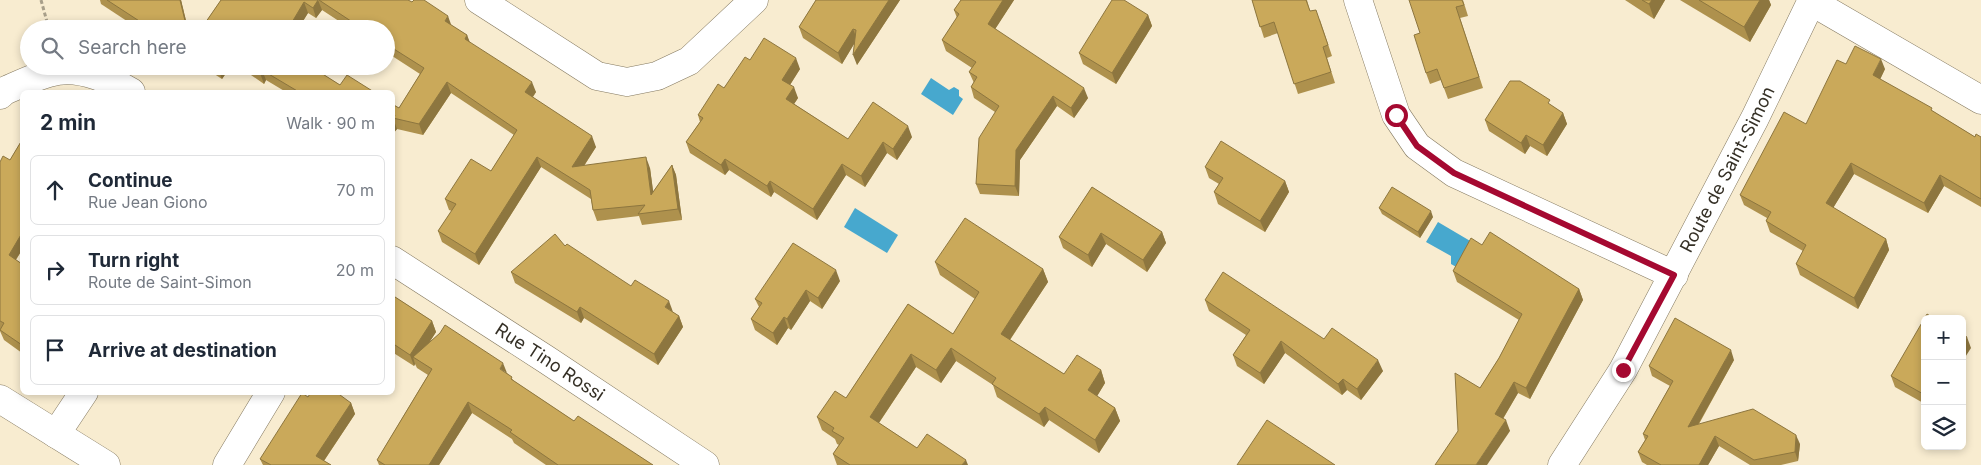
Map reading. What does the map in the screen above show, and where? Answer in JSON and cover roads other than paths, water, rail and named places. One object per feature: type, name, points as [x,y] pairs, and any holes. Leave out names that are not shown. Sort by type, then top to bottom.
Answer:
[{"type":"street","points":[[479,0],[598,76],[627,82],[656,76],[689,61],[754,0]]},
{"type":"street","points":[[1358,0],[1396,115],[1417,146],[1454,173],[1674,275]]},
{"type":"street","points":[[1812,1],[1981,100]]},
{"type":"street","name":"Route de Saint-Simon","points":[[1562,465],[1623,370],[1755,118],[1812,1]]},
{"type":"street","points":[[1,87],[42,75]]},
{"type":"street","points":[[94,75],[115,82],[128,90]]},
{"type":"street","name":"Rue Tino Rossi","points":[[395,262],[705,465]]},
{"type":"street","points":[[56,434],[82,395]]},
{"type":"street","points":[[227,465],[269,395]]},
{"type":"street","points":[[0,399],[106,465]]},
{"type":"water","points":[[931,78],[949,90],[954,87],[959,90],[959,96],[963,99],[953,115],[921,94]]},
{"type":"water","points":[[855,208],[898,235],[887,253],[844,227]]},
{"type":"water","points":[[1438,222],[1477,245],[1458,268],[1451,264],[1451,256],[1426,242]]}]
